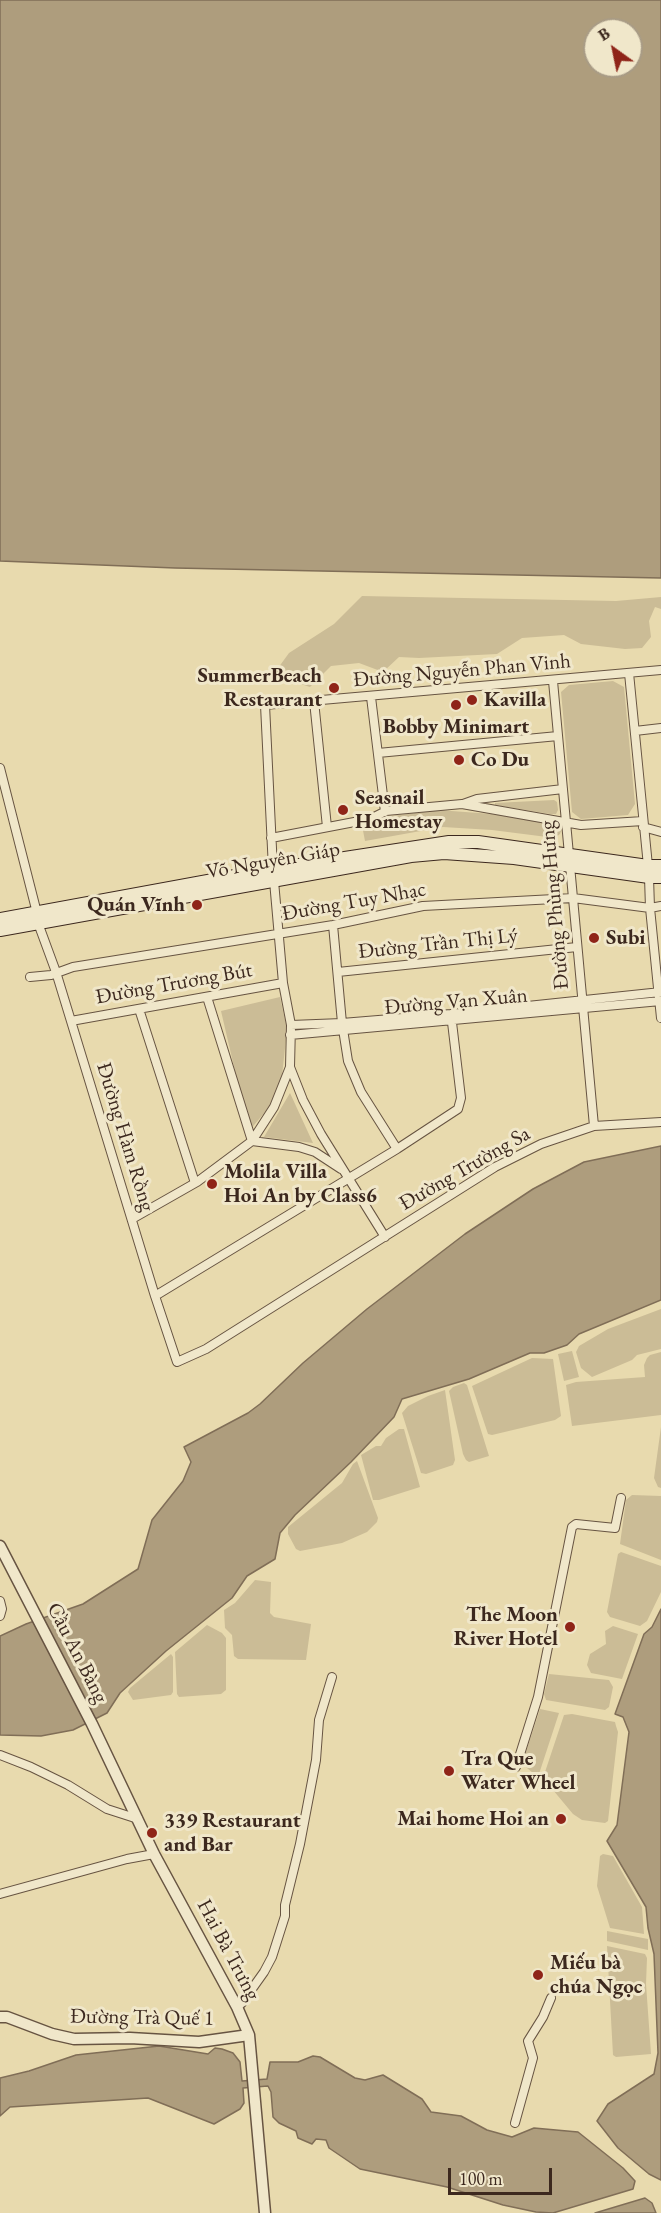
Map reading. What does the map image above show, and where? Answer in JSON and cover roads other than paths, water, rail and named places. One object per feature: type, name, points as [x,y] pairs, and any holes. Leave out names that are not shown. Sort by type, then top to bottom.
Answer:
[{"type":"main road","name":"Võ Nguyên Giáp","points":[[0,930],[38,918],[273,875],[444,852],[570,861],[655,872]]},
{"type":"main road","name":"Võ Nguyên Giáp","points":[[0,919],[38,918]]},
{"type":"street","name":"Đường Nguyễn Phan Vinh","points":[[271,838],[265,705],[661,670]]},
{"type":"street","points":[[629,673],[643,824],[655,872],[650,908],[661,1018]]},
{"type":"street","name":"Đường Phùng Hưng","points":[[553,681],[594,1126]]},
{"type":"street","points":[[371,697],[385,812]]},
{"type":"street","points":[[314,701],[327,827]]},
{"type":"street","points":[[635,731],[661,728]]},
{"type":"street","points":[[378,753],[558,736]]},
{"type":"street","name":"Đường Hàm Rồng","points":[[0,768],[38,918],[177,1362]]},
{"type":"street","points":[[385,1237],[341,1169],[303,1100],[290,1067],[291,1025],[283,983],[271,838],[370,819],[385,812],[462,804],[477,799],[563,789]]},
{"type":"street","points":[[462,804],[581,825],[643,824],[661,832]]},
{"type":"street","name":"Đường Tuy Nhạc","points":[[30,977],[51,975],[73,967],[333,925],[423,906],[573,898],[650,908],[661,906]]},
{"type":"street","points":[[333,925],[342,1027],[348,1061],[355,1081],[397,1149]]},
{"type":"street","name":"Đường Trần Thị Lý","points":[[338,972],[577,947]]},
{"type":"street","name":"Đường Trương Bút","points":[[71,1021],[283,983]]},
{"type":"street","name":"Đường Vạn Xuân","points":[[290,1035],[342,1027],[660,996]]},
{"type":"street","points":[[207,997],[252,1141]]},
{"type":"street","points":[[139,1009],[195,1183]]},
{"type":"street","points":[[155,1296],[458,1110],[461,1098],[452,1018]]},
{"type":"street","name":"Đường Vạn Xuân","points":[[291,1025],[342,1027]]},
{"type":"street","points":[[132,1219],[195,1183],[252,1141],[274,1107],[290,1067]]},
{"type":"street","name":"Đường Trường Sa","points":[[177,1362],[206,1348],[495,1167],[541,1144],[594,1126],[661,1122]]},
{"type":"street","points":[[252,1141],[300,1147],[315,1152],[341,1169]]},
{"type":"street","points":[[516,1767],[538,1696],[572,1527],[576,1524],[615,1528],[621,1497]]},
{"type":"street","name":"Cầu An Bàng","points":[[0,1546],[92,1724]]},
{"type":"street","points":[[0,1601],[2,1609],[0,1616]]},
{"type":"street","points":[[237,2007],[242,2004],[272,1957],[285,1916],[285,1905],[300,1844],[316,1760],[319,1720],[333,1677]]},
{"type":"street","name":"Hai Bà Trưng","points":[[92,1724],[154,1854],[237,2007],[249,2036],[265,2213]]},
{"type":"street","points":[[0,1755],[68,1785],[107,1809],[138,1819]]},
{"type":"street","points":[[0,1894],[127,1859],[154,1854]]},
{"type":"street","points":[[515,2123],[533,2058],[528,2041],[543,2017],[551,1998]]},
{"type":"street","name":"Đường Trà Quế 1","points":[[0,2017],[7,2017],[52,2034],[74,2039],[130,2038],[199,2042],[249,2036]]},
{"type":"place","name":"SummerBeach Restaurant","points":[[334,688]]},
{"type":"place","name":"Kavilla","points":[[472,700]]},
{"type":"place","name":"Bobby Minimart","points":[[456,705]]},
{"type":"place","name":"Co Du","points":[[459,760]]},
{"type":"place","name":"Seasnail Homestay","points":[[343,810]]},
{"type":"place","name":"Quán Vĩnh","points":[[197,905]]},
{"type":"place","name":"Subi","points":[[594,938]]},
{"type":"place","name":"Molila Villa Hoi An by Class6","points":[[212,1184]]},
{"type":"place","name":"The Moon River Hotel","points":[[570,1627]]},
{"type":"place","name":"Tra Que Water Wheel","points":[[449,1771]]},
{"type":"place","name":"Mai home Hoi an","points":[[561,1819]]},
{"type":"place","name":"339 Restaurant and Bar","points":[[152,1833]]},
{"type":"place","name":"Miếu bà chúa Ngọc","points":[[538,1975]]}]
